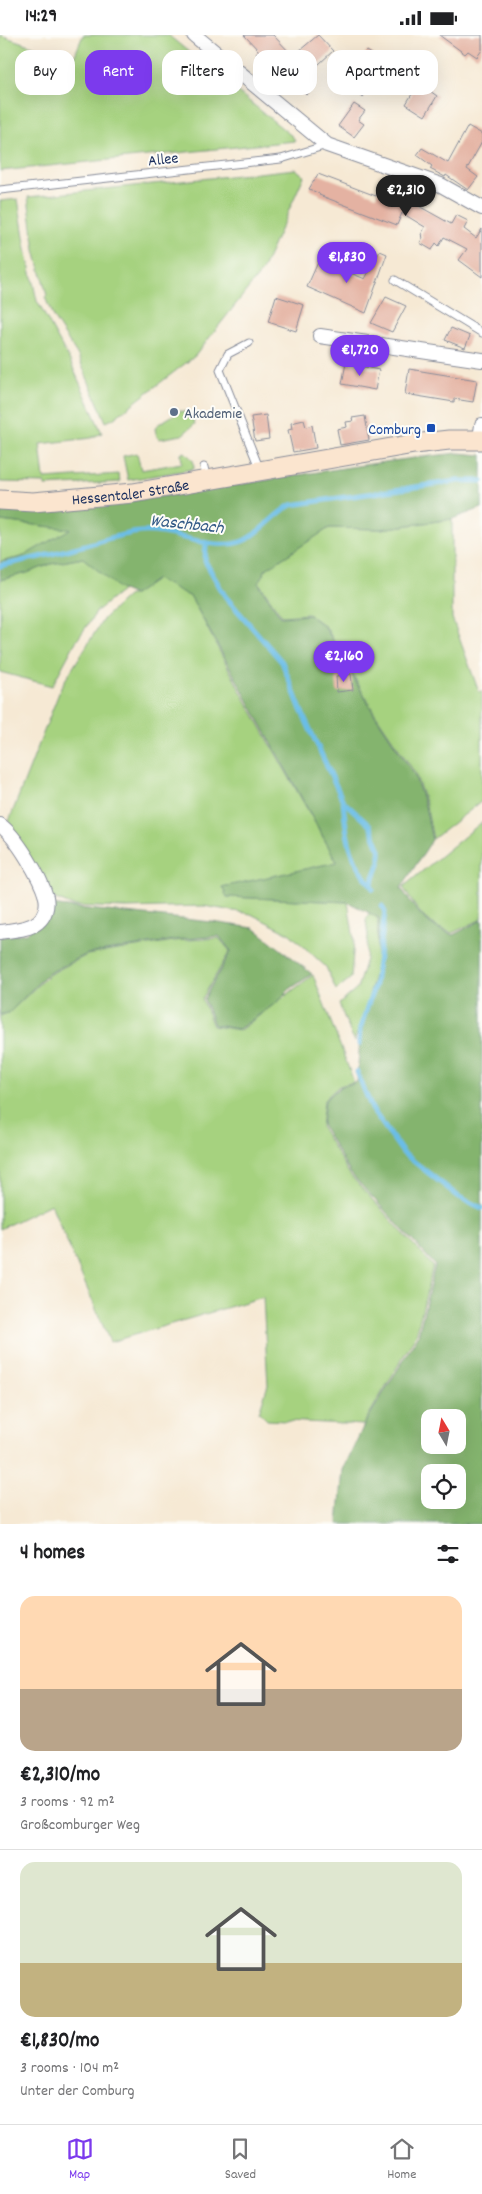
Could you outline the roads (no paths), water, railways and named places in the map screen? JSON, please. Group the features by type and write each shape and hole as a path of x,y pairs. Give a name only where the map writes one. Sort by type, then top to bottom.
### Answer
{"main road":[{"name":"Hessentaler Straße","path":"0,500 33,503 118,495 205,474 260,471 414,444 481,435"}],"street":[{"path":"201,37 327,145 441,185 482,208"},
{"path":"320,336 482,360"},
{"path":"0,825 28,859 46,898 46,909 42,917 30,926 0,932"}],"lane":[{"name":"Allee","path":"0,190 281,159 327,145"},
{"path":"395,281 482,333"},
{"path":"249,343 228,355 220,370 260,471"}],"waterway":[{"name":"Waschbach","path":"0,566 141,532 166,534 206,543 231,544 249,538 291,505 457,481 482,481"},
{"path":"206,543 205,561 225,596 282,662 301,710 343,801 370,826 380,850 380,862 371,885 373,889"},
{"path":"343,801 353,856 371,885"},
{"path":"359,1044 360,1029 375,984 385,912 382,906"},
{"path":"357,1072 372,1109 403,1153 459,1197 482,1208"}],"place":[{"name":"Akademie","path":"174,412"},
{"name":"Comburg","path":"431,428"}]}
